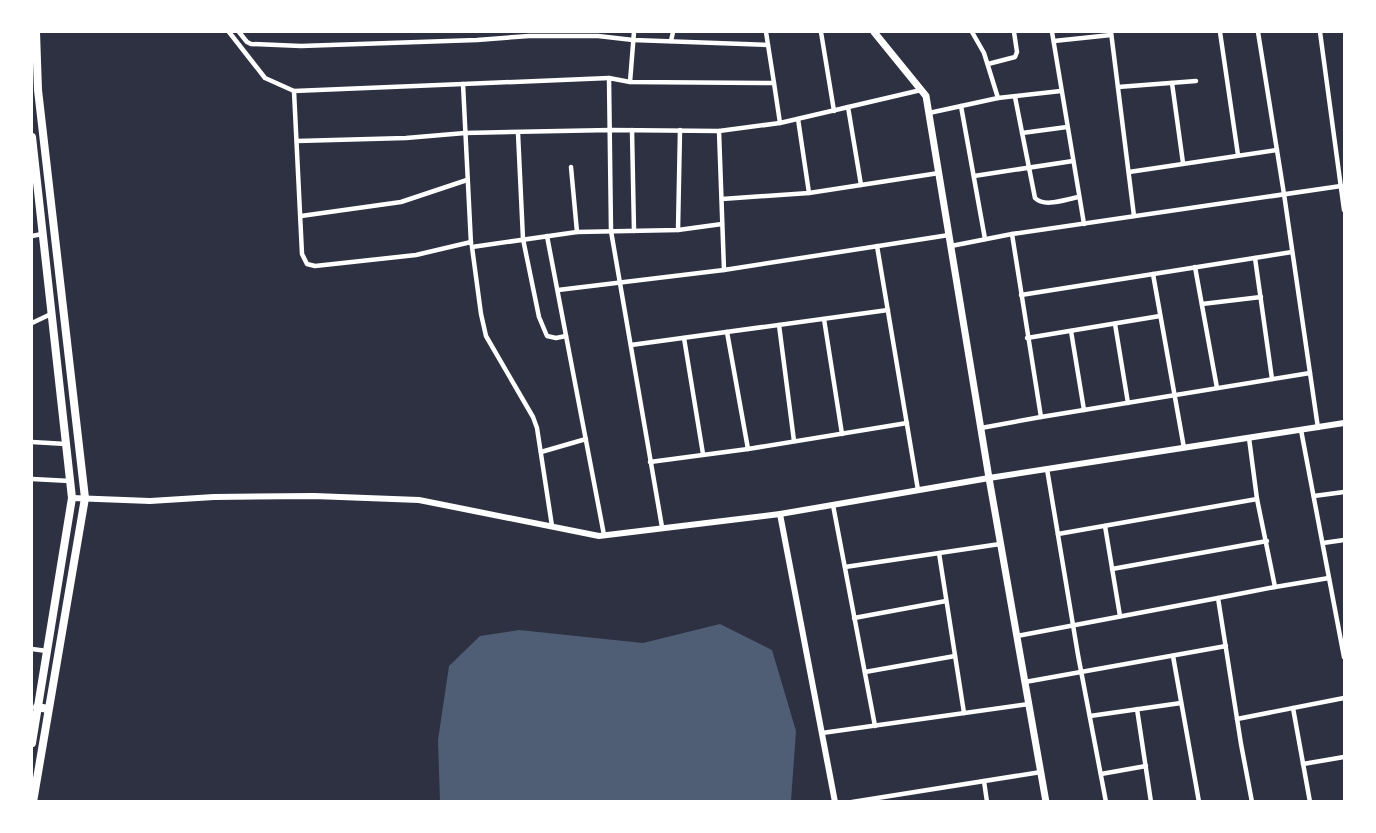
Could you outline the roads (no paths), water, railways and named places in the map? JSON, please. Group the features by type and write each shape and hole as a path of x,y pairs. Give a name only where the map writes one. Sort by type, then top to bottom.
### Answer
{"main road":[{"path":"33,801 85,498 42,126 36,32"},
{"path":"879,34 926,96 1000,544 1046,801"},
{"path":"32,137 72,498 32,744"},
{"path":"38,707 48,710"}],"street":[{"path":"230,32 252,64 265,78 294,91 609,78 630,82 774,83"},
{"path":"239,32 251,44 301,46 598,34 633,40 768,45"},
{"path":"630,82 634,32"},
{"path":"671,41 673,32"},
{"path":"766,32 780,123"},
{"path":"821,32 834,111"},
{"path":"972,32 984,53 998,98"},
{"path":"988,64 1015,57 1017,52 1014,32"},
{"path":"1053,32 1084,224"},
{"path":"1220,32 1238,154"},
{"path":"1258,32 1318,428"},
{"path":"1320,32 1344,210"},
{"path":"1054,41 1111,33 1134,216"},
{"path":"609,78 611,231 662,527"},
{"path":"1118,87 1196,81"},
{"path":"1172,83 1183,163"},
{"path":"463,84 471,244 481,314 486,336 532,417 541,452 552,526"},
{"path":"297,141 406,138 465,133 611,130 719,131 780,123 921,90"},
{"path":"294,91 303,259 308,264 315,266 416,255 471,244 577,232 678,230 722,224"},
{"path":"929,113 998,98 1061,91"},
{"path":"1015,96 1032,192 1037,201 1045,203 1079,197"},
{"path":"961,106 986,239"},
{"path":"848,107 861,185"},
{"path":"798,119 809,194"},
{"path":"1022,133 1067,127"},
{"path":"632,130 633,231"},
{"path":"678,230 680,130"},
{"path":"719,131 724,270"},
{"path":"518,133 523,239 532,288 543,330 550,338 566,336"},
{"path":"1129,172 1277,150"},
{"path":"974,176 1073,160"},
{"path":"571,167 577,232"},
{"path":"722,199 809,194 939,172"},
{"path":"301,216 401,202 468,180"},
{"path":"951,246 1012,234 1341,186"},
{"path":"32,236 42,234"},
{"path":"1012,234 1041,417"},
{"path":"558,290 724,270 949,235"},
{"path":"547,236 604,535"},
{"path":"877,246 918,490"},
{"path":"1021,295 1292,252"},
{"path":"1255,258 1272,379"},
{"path":"1195,267 1217,388"},
{"path":"1153,274 1184,448"},
{"path":"1202,304 1261,297"},
{"path":"631,345 888,310"},
{"path":"32,322 51,314"},
{"path":"1027,338 1160,316"},
{"path":"824,319 842,434"},
{"path":"1115,324 1128,403"},
{"path":"779,325 794,441"},
{"path":"1071,331 1084,410"},
{"path":"728,332 748,449"},
{"path":"684,338 703,454"},
{"path":"981,428 1310,373"},
{"path":"650,462 748,449 907,423"},
{"path":"72,498 150,501 214,497 314,496 419,500 599,536 780,514 989,478 1344,423"},
{"path":"1301,430 1344,657"},
{"path":"1249,438 1257,500 1275,587"},
{"path":"541,452 586,439"},
{"path":"32,442 66,444"},
{"path":"1047,469 1073,626 1106,801"},
{"path":"32,479 70,481"},
{"path":"1314,496 1344,492"},
{"path":"1058,534 1257,500"},
{"path":"833,505 875,726"},
{"path":"780,514 835,801"},
{"path":"1105,526 1120,615"},
{"path":"1323,543 1344,540"},
{"path":"1112,569 1267,541"},
{"path":"845,567 1000,544"},
{"path":"939,553 964,713"},
{"path":"1017,636 1120,615 1329,578"},
{"path":"1218,598 1252,801"},
{"path":"854,618 946,601"},
{"path":"1025,682 1226,646"},
{"path":"32,649 47,651"},
{"path":"865,672 955,656"},
{"path":"1173,656 1199,801"},
{"path":"1237,719 1344,698"},
{"path":"1090,716 1181,703"},
{"path":"822,734 1029,704"},
{"path":"1293,708 1310,801"},
{"path":"1137,710 1151,801"},
{"path":"1303,764 1344,757"},
{"path":"1101,774 1146,766"},
{"path":"852,801 1041,772"},
{"path":"984,781 987,801"},
{"path":"900,794 902,801"}],"water":[{"path":"720,624 772,650 796,731 791,801 440,801 438,740 449,666 480,636 519,630 643,643"}]}
